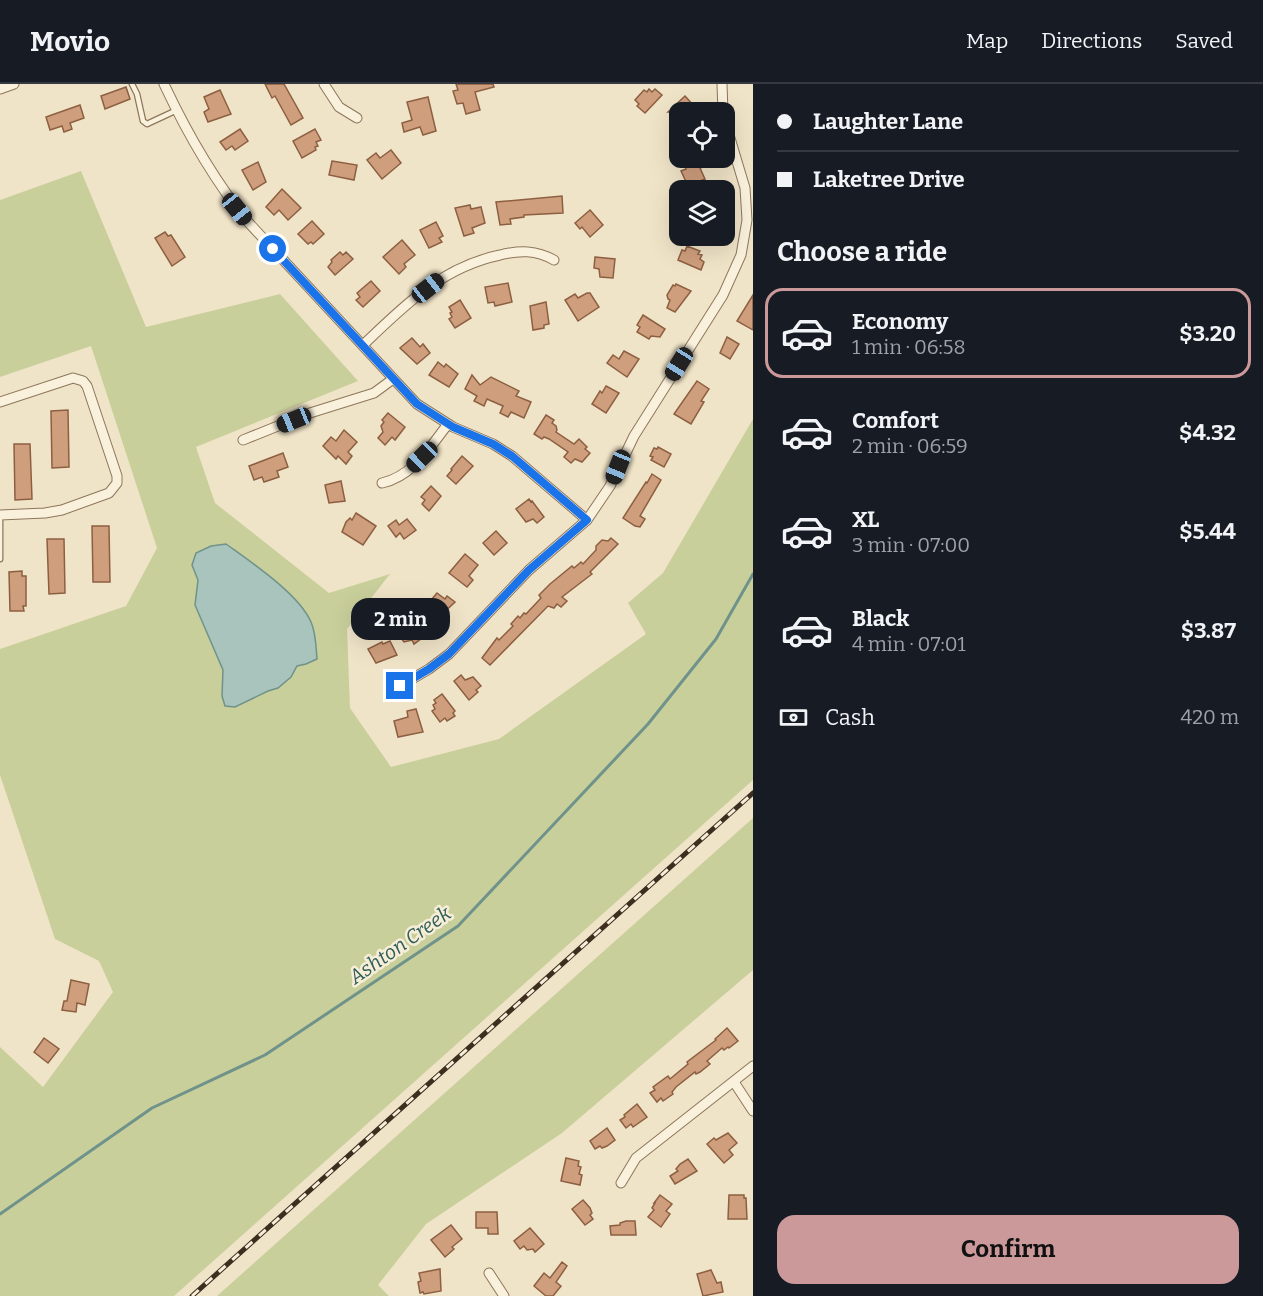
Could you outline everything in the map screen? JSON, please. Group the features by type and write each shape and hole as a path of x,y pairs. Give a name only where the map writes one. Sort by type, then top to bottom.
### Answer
{"street":[{"path":"0,89 14,84"},
{"path":"164,84 204,161 227,196 248,222 417,404 448,424 493,444 512,456 587,520"},
{"path":"324,84 339,107 357,118"},
{"path":"722,84 723,102"},
{"path":"400,686 449,654 529,570 587,520 610,486 634,436 733,276 745,239 750,204 735,152"},
{"path":"363,345 412,300 444,275 465,265 488,257 523,251 535,252 554,260"},
{"path":"0,402 73,378 83,381 90,394 117,476 117,483 109,493 62,510 0,515"},
{"path":"243,441 310,413 374,393 393,379"},
{"path":"382,483 400,477 408,471 448,424"},
{"path":"621,1183 636,1158 753,1066"},
{"path":"734,1082 753,1111"},
{"path":"489,1273 504,1296"}],"lane":[{"path":"132,84 137,94 143,121 147,124 177,110"},
{"path":"0,515 0,559"}],"green space":[{"path":"81,171 146,327 280,294 358,381 196,447 215,503 329,593 390,574 347,629 350,708 391,767 499,739 646,634 628,603 663,573 753,419 753,780 174,1296 0,1296 0,1047 43,1087 113,992 99,961 55,939 0,775 0,649 126,606 157,548 91,346 0,377 0,200"},
{"path":"753,818 753,970 562,1133 426,1224 378,1285 389,1296 217,1296"}],"water":[{"path":"226,544 273,579 296,601 311,622 316,640 317,659 297,666 291,677 278,688 235,707 225,706 222,696 223,670 195,605 198,580 192,565 196,553 211,546"}],"building":[{"path":"265,84 284,84 303,118 291,125 275,96 272,98"},
{"path":"456,84 493,84 494,87 475,92 480,110 466,114 463,103 457,104 453,91 458,90"},
{"path":"126,87 130,99 105,109 101,96"},
{"path":"649,89 652,92 655,89 662,95 645,113 637,106 639,104 635,100 644,90 647,92"},
{"path":"220,90 231,114 208,122 204,112 209,109 204,97"},
{"path":"685,96 690,102 679,102"},
{"path":"428,97 436,131 423,135 420,127 404,132 402,123 412,120 407,102"},
{"path":"80,105 84,118 70,123 72,129 64,132 62,126 50,130 46,117"},
{"path":"240,129 248,141 235,150 232,146 226,150 220,142"},
{"path":"315,129 321,140 316,142 318,146 315,147 316,150 302,158 293,141"},
{"path":"391,150 401,163 382,179 367,160 376,153 380,158"},
{"path":"332,161 357,165 354,180 329,175"},
{"path":"258,162 266,182 253,190 242,170"},
{"path":"700,168 705,179 685,180 681,171"},
{"path":"282,189 301,208 288,220 279,210 274,215 266,207"},
{"path":"562,196 563,213 524,215 524,217 510,219 511,224 500,225 496,202"},
{"path":"470,205 471,209 481,207 485,223 472,228 474,233 464,236 455,208"},
{"path":"590,210 603,225 590,237 582,227 580,229 575,223"},
{"path":"312,221 324,234 313,244 311,242 308,244 298,234"},
{"path":"436,222 443,236 439,238 442,242 429,248 420,230"},
{"path":"165,232 168,236 171,235 185,257 172,266 155,238"},
{"path":"402,240 415,255 404,264 406,267 399,274 383,257"},
{"path":"687,246 700,251 698,254 702,255 700,259 704,262 701,270 678,260 682,250 685,251"},
{"path":"340,252 343,255 346,252 353,259 335,275 328,267 331,260"},
{"path":"595,257 615,259 613,278 600,277 599,269 594,268"},
{"path":"371,281 380,291 363,307 356,300 360,297 357,293"},
{"path":"508,283 512,302 495,306 494,302 488,303 485,287"},
{"path":"676,284 691,291 675,312 667,308 670,300 667,295"},
{"path":"590,293 599,307 578,321 565,300 575,294 578,298"},
{"path":"753,295 753,330 737,321"},
{"path":"460,300 471,318 455,328 449,319 452,317 450,313 452,312 449,307"},
{"path":"546,302 549,324 544,325 544,328 533,330 530,306"},
{"path":"643,315 665,329 660,337 651,336 649,339 637,332 640,327 637,325"},
{"path":"727,337 739,344 730,359 720,353"},
{"path":"412,338 420,347 423,344 430,353 417,364 400,348"},
{"path":"624,351 639,359 627,377 607,363 613,355 619,359"},
{"path":"438,362 444,367 446,364 458,374 449,387 429,375"},
{"path":"472,375 480,385 491,377 519,391 516,396 531,402 524,418 511,412 508,417 500,413 503,406 487,399 484,406 474,401 477,396 465,389"},
{"path":"697,381 709,389 691,424 674,414"},
{"path":"606,386 619,393 606,413 592,404"},
{"path":"68,410 69,467 52,468 51,411"},
{"path":"388,413 405,427 395,440 392,437 385,445 378,438 383,432 381,426 384,422 382,420"},
{"path":"546,415 554,420 552,423 556,426 556,432 574,444 579,439 587,447 585,449 590,453 582,462 575,459 571,463 564,457 568,452 549,439 544,437 542,439 534,434"},
{"path":"344,430 357,442 348,452 352,456 346,464 338,456 336,459 323,446 331,437 336,441"},
{"path":"14,444 30,444 32,499 15,500"},
{"path":"658,447 671,454 664,467 651,460 653,457 650,456 654,448"},
{"path":"283,453 288,467 277,471 279,477 264,482 262,477 254,480 249,466"},
{"path":"462,456 473,466 456,484 447,476"},
{"path":"652,474 661,480 640,516 645,519 640,527 635,526 623,518"},
{"path":"341,481 345,501 329,503 325,485"},
{"path":"431,486 441,496 429,511 422,504 425,500 421,497"},
{"path":"529,499 544,517 537,523 533,519 526,522 516,509"},
{"path":"356,513 376,526 363,545 342,532 346,522 350,518 352,520"},
{"path":"407,519 416,530 404,539 400,533 396,537 388,526 396,520 399,525"},
{"path":"92,526 109,526 110,582 93,582"},
{"path":"496,531 507,543 494,555 483,543"},
{"path":"611,538 618,544 590,572 592,574 562,597 567,601 561,607 557,604 554,608 548,606 490,665 482,658 497,638 499,640 513,626 511,624 518,616 520,618 524,613 526,614 541,598 539,595 550,584 572,566 574,568 581,562 583,564 602,540 608,541"},
{"path":"47,539 64,539 65,593 49,594"},
{"path":"465,554 478,565 469,576 473,580 467,587 449,573"},
{"path":"22,571 22,576 26,576 26,606 23,606 24,611 10,611 9,572"},
{"path":"437,593 455,602 439,617 426,606"},
{"path":"407,618 422,638 414,644 412,640 404,642 397,633 401,630 398,625"},
{"path":"390,641 397,655 376,663 368,649"},
{"path":"461,675 465,680 473,677 481,686 469,700 454,681"},
{"path":"442,694 455,711 453,713 455,716 447,721 445,718 440,722 432,711 435,709 434,700"},
{"path":"416,709 423,732 398,737 394,721 408,717 407,711"},
{"path":"71,980 89,984 85,1005 77,1003 76,1012 62,1010 64,1001 67,1001"},
{"path":"727,1028 738,1041 729,1048 724,1050 722,1048 707,1061 710,1064 676,1087 673,1094 657,1102 650,1093 655,1090 653,1087 668,1076 670,1079"},
{"path":"44,1038 59,1049 48,1063 34,1052"},
{"path":"637,1104 647,1117 633,1127 631,1124 626,1128 620,1120"},
{"path":"607,1128 615,1140 607,1146 595,1149 590,1141"},
{"path":"728,1133 737,1143 729,1150 733,1155 724,1163 707,1144 714,1138 716,1140"},
{"path":"566,1158 579,1161 578,1166 581,1167 579,1174 582,1175 580,1185 561,1181"},
{"path":"688,1159 697,1171 675,1184 670,1176 678,1171 676,1169 680,1164"},
{"path":"660,1195 672,1204 666,1211 670,1214 661,1227 648,1217 654,1210 652,1208 654,1203"},
{"path":"729,1195 744,1195 747,1219 728,1219"},
{"path":"583,1200 590,1208 592,1213 590,1215 593,1219 585,1225 572,1209"},
{"path":"476,1212 497,1212 498,1234 488,1234 488,1228 476,1228"},
{"path":"626,1221 635,1221 636,1235 611,1235 610,1226 620,1225"},
{"path":"451,1225 462,1239 445,1257 431,1240"},
{"path":"530,1228 544,1244 535,1252 533,1249 527,1250 524,1246 520,1249 514,1241"},
{"path":"562,1262 567,1266 556,1282 561,1286 553,1296 546,1296 534,1286 544,1273 550,1278"},
{"path":"440,1269 441,1291 420,1293 419,1273"},
{"path":"711,1270 717,1283 721,1282 723,1292 703,1296 697,1274"}],"waterway":[{"name":"Ashton Creek","path":"0,1214 152,1108 265,1055 458,926 648,724 716,639 753,574"}],"railway":[{"path":"192,1296 753,793"}],"route":[{"path":"273,249 417,404 453,427 493,444 512,456 587,520 529,570 449,654 400,686"}]}
